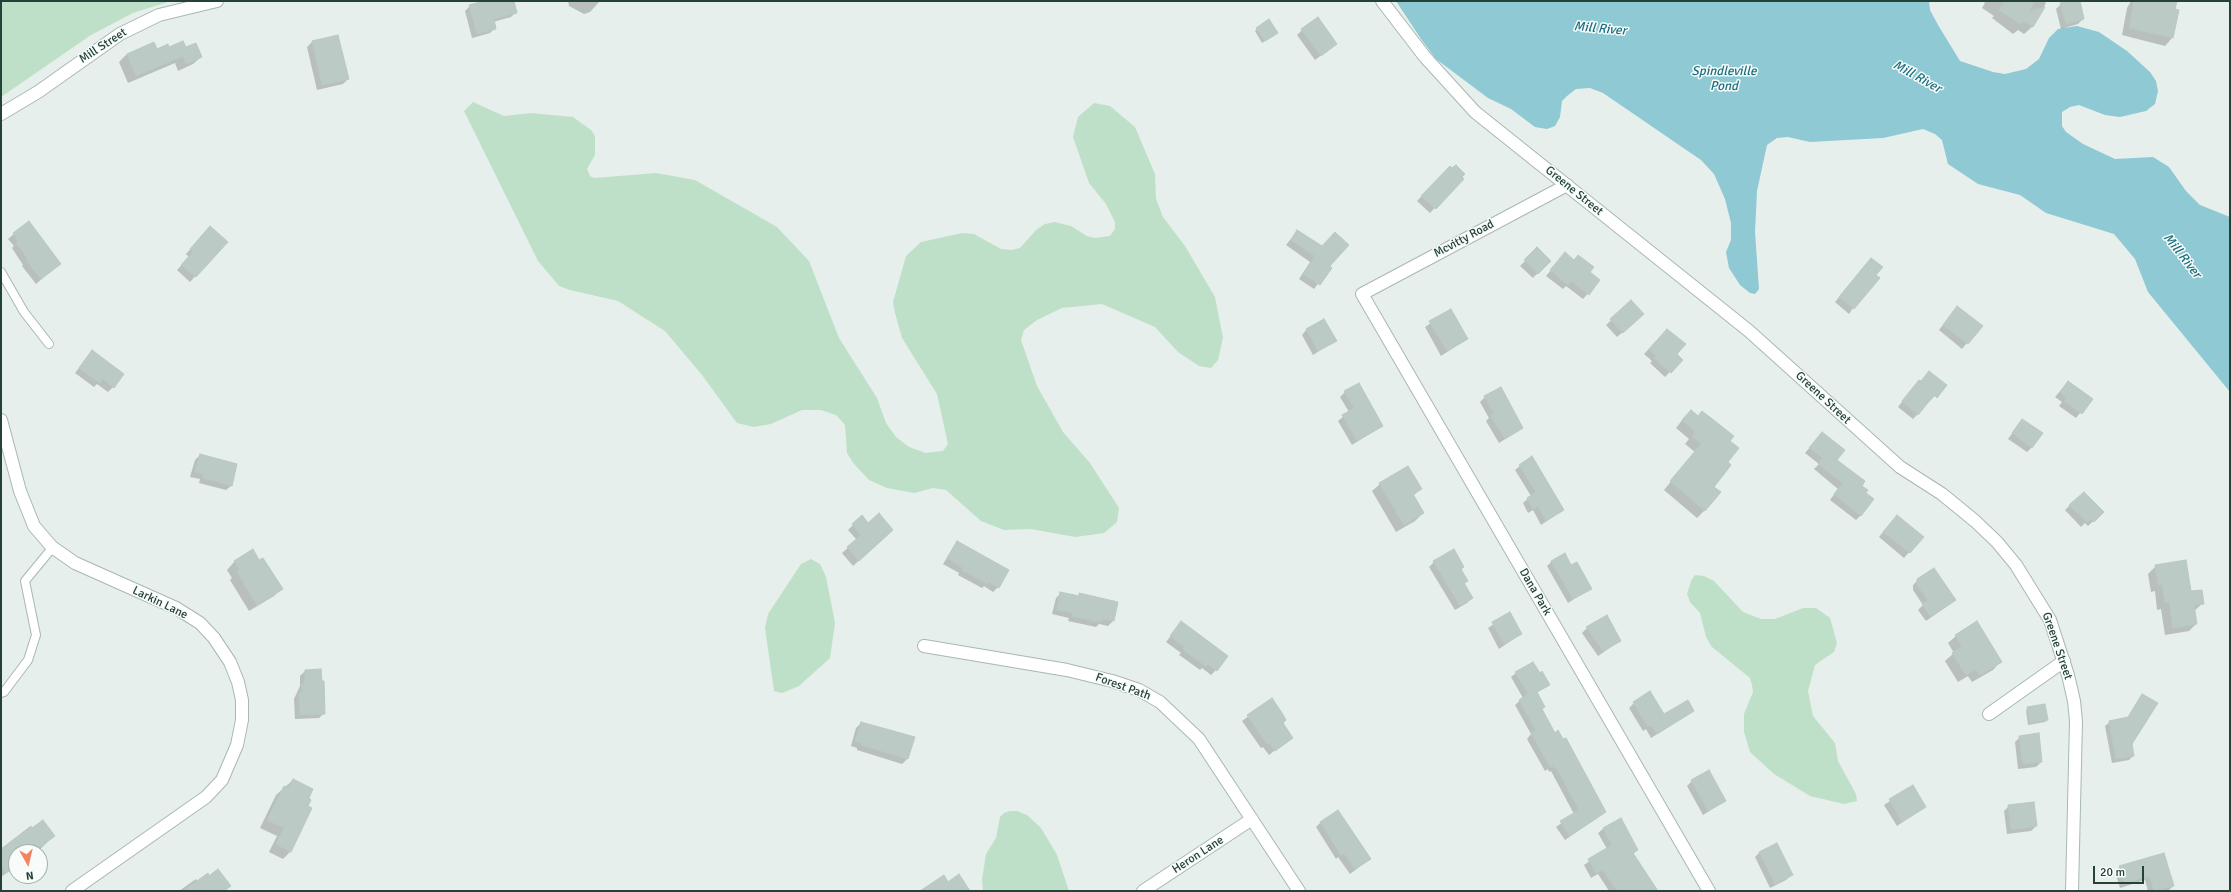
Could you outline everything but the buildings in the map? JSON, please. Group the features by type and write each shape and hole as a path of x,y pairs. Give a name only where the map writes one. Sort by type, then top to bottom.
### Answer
{"street":[{"name":"Mill Street","path":"1,114 38,92 120,34 159,15 217,1"},
{"name":"Greene Street","path":"1382,1 1425,57 1469,106 1749,331 1900,467 1942,494 1975,521 2011,559 2050,620 2064,661 2076,721 2072,891"},
{"name":"Mcvitty Road","path":"1362,294 1567,185"},
{"name":"Dana Park","path":"1362,294 1709,891"},
{"name":"Larkin Lane","path":"1,420 20,491 34,526 54,548 75,563 176,608 200,623 214,638 230,662 238,682 242,700 242,720 237,745 222,780 206,797 72,891"},
{"name":"Forest Path","path":"924,646 1067,670 1112,681 1139,690 1160,702 1199,739 1299,891"},
{"path":"1989,714 2064,661"},
{"name":"Heron Lane","path":"1143,891 1252,819"}],"lane":[{"path":"1,272 24,312 49,344"},
{"path":"1,693 4,692 28,660 36,635 25,580 54,548"}],"green space":[{"path":"1,1 171,1 133,13 91,35 1,97"},
{"path":"473,102 504,116 531,113 573,117 591,130 595,136 595,155 587,169 590,176 594,178 656,173 695,180 777,227 809,261 839,338 877,398 886,423 896,437 909,447 926,453 943,451 948,444 937,394 902,338 895,313 893,302 906,256 921,242 962,233 974,234 1001,249 1011,250 1020,248 1036,230 1045,224 1055,222 1071,226 1087,236 1095,238 1110,236 1115,229 1115,222 1106,204 1089,183 1073,137 1078,117 1094,103 1110,106 1135,127 1155,174 1156,199 1163,217 1185,246 1215,297 1223,338 1218,360 1211,368 1199,366 1178,352 1155,327 1102,304 1062,308 1037,320 1024,330 1021,340 1037,386 1063,432 1090,463 1119,508 1117,522 1104,533 1075,537 1031,529 1004,530 981,521 946,490 933,488 914,493 887,488 869,480 854,464 847,453 845,425 836,415 821,410 802,410 771,424 754,427 737,423 702,375 665,331 618,301 559,286 538,261 464,111"},
{"path":"811,559 820,564 826,577 835,623 830,658 799,686 782,693 774,691 765,628 768,614 801,564"},
{"path":"1695,575 1704,576 1714,581 1743,612 1761,619 1775,619 1803,608 1816,608 1830,618 1837,643 1834,652 1815,665 1808,691 1813,716 1835,743 1838,761 1856,794 1857,801 1844,804 1810,796 1774,774 1750,752 1744,732 1744,714 1753,692 1750,678 1712,647 1706,637 1700,613 1690,602 1687,594 1691,581"},
{"path":"1017,811 1027,815 1041,828 1057,855 1069,891 983,891 982,880 986,854 996,838 1000,817 1004,813"}],"water":[{"name":"Spindleville Pond","path":"1396,1 1929,1 1930,10 1960,61 1993,72 2005,74 2026,69 2039,59 2049,38 2058,29 2077,26 2099,32 2127,51 2150,72 2156,81 2158,91 2155,104 2146,111 2120,117 2105,115 2079,105 2070,107 2062,112 2062,126 2066,132 2083,144 2115,159 2153,157 2169,167 2186,191 2200,205 2230,217 2230,392 2148,292 2135,259 2114,234 2046,213 2020,195 1978,184 1948,164 1942,140 1935,134 1923,129 1883,138 1810,142 1788,137 1777,138 1767,145 1757,191 1755,232 1759,289 1755,294 1750,293 1740,285 1729,268 1726,252 1731,240 1731,223 1725,199 1714,174 1701,160 1603,93 1590,88 1576,89 1562,101 1560,117 1555,126 1547,129 1535,127 1511,109 1488,98 1436,59"}],"water label":[{"name":"Mill River","path":"1600,29"},
{"name":"Mill River","path":"1917,77"},
{"name":"Mill River","path":"2182,256"}]}
